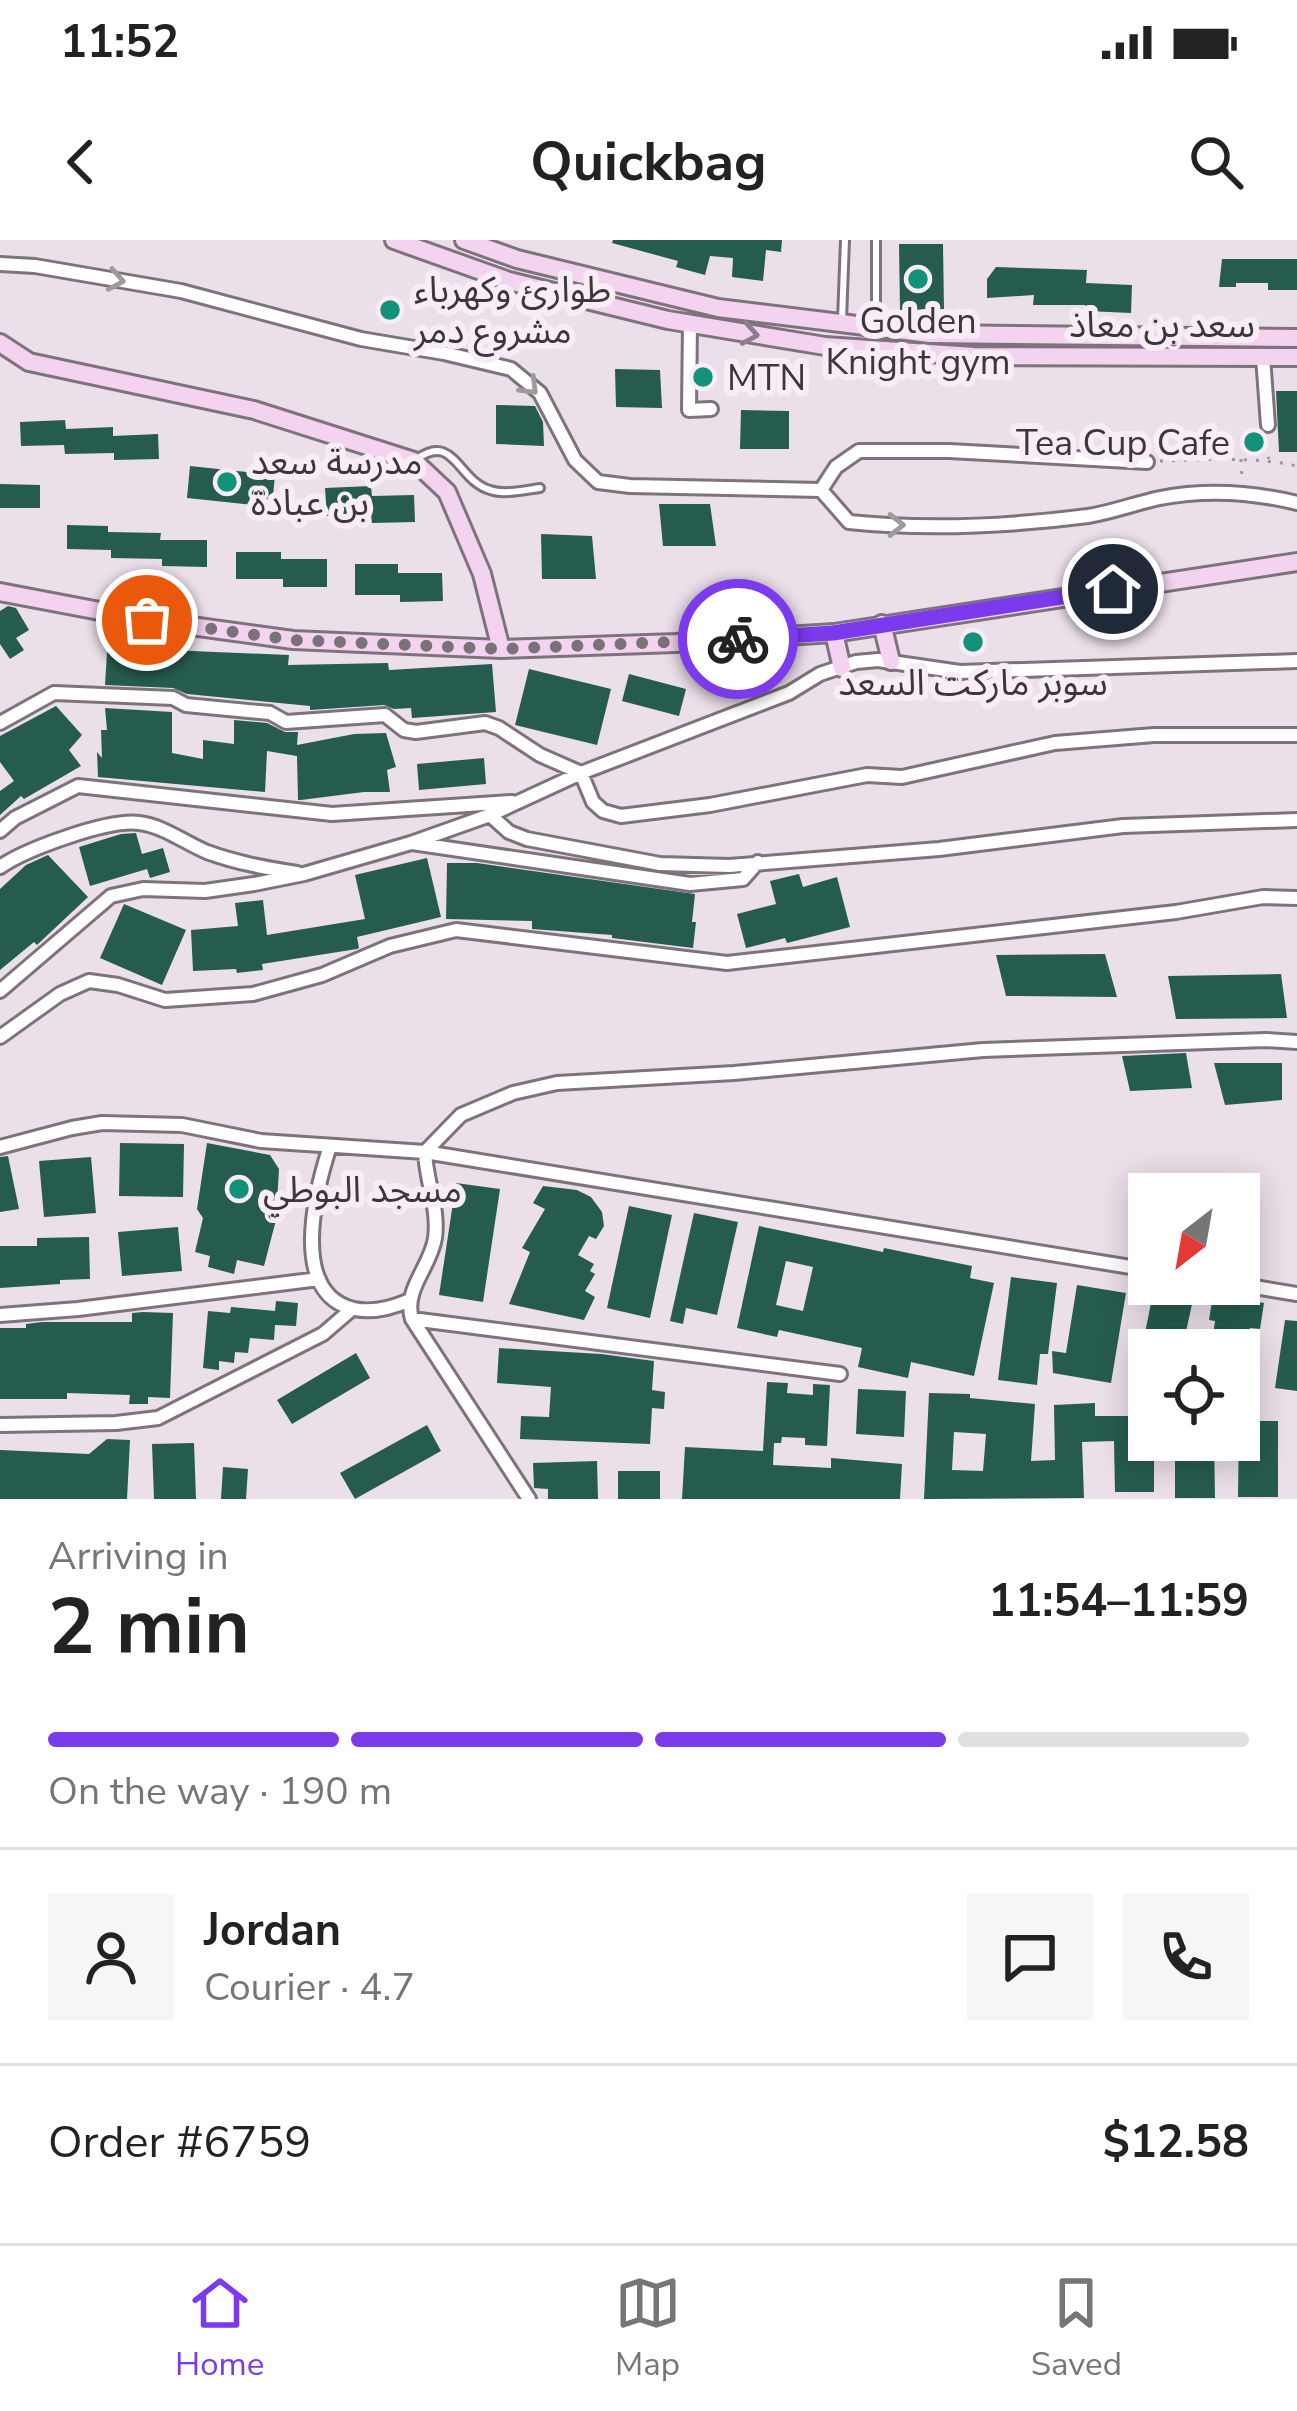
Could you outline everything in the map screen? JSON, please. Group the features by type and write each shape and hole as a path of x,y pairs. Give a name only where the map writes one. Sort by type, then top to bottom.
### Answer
{"street":[{"name":"سعد بن معاذ","path":"394,240 509,281 690,323 825,346 974,356 1297,357"},
{"name":"سعد بن معاذ","path":"464,240 517,259 718,308 875,328 930,334 1297,338"},
{"path":"0,264 181,291 361,339 511,369 540,393 575,460 598,482 821,490 849,522 877,525 1026,522 1094,515 1164,497 1242,492 1297,502"},
{"path":"690,323 689,410 710,409"},
{"path":"0,343 29,362 254,410 414,461 447,493 482,574 501,649"},
{"path":"1263,357 1268,425"},
{"path":"821,490 836,467 859,451 1147,462"},
{"path":"0,592 147,620 293,640 501,649 833,633 1297,562"},
{"path":"883,624 891,661"},
{"path":"833,633 842,668"},
{"path":"0,991 111,896 143,889 205,891 304,874 411,843 490,815 581,773 789,693 820,674 856,662 891,661 960,672 1297,661"},
{"path":"0,723 54,693 74,692 173,698 185,705 270,713 286,722 385,715 404,730 416,732 485,723 581,773 593,802 621,816 710,806 867,775 902,777 1055,743 1154,735 1297,735"},
{"path":"0,831 15,818 78,786 332,814 517,801"},
{"path":"490,815 509,832 527,839 660,864 729,866 939,849 1123,826 1297,820"},
{"path":"0,867 18,855 113,824 138,822 244,864 304,874"},
{"path":"411,843 690,884 743,878 758,862"},
{"path":"0,1036 60,994 89,981 165,1000 254,994 322,975 390,946 456,930 727,963 1176,912 1263,897 1297,898"},
{"path":"529,1499 412,1319 410,1300 435,1239 425,1152 460,1115 513,1093 557,1083 734,1073 983,1050 1297,1042"},
{"path":"0,1147 72,1128 129,1122 182,1125 261,1141 425,1152 1128,1267"},
{"path":"330,1146 313,1221 312,1256 319,1279 335,1300 352,1309 382,1310 410,1300"},
{"path":"0,1315 319,1279"},
{"path":"1260,1288 1297,1294"},
{"path":"0,1425 158,1418 323,1334 352,1309"},
{"path":"412,1319 840,1375"}],"lane":[{"path":"842,323 845,240"},
{"path":"875,240 875,328"},
{"path":"414,461 436,449 445,451 488,490 540,488"}],"path":[{"path":"1258,437 1270,460"},
{"path":"1240,459 1242,492"},
{"path":"1147,462 1240,459 1297,466"}],"building":[{"path":"613,240 782,240 781,252 766,250 763,281 732,277 733,258 710,256 705,275"},
{"path":"899,244 943,244 944,309 900,310"},
{"path":"1222,259 1297,259 1297,290 1268,290 1268,283 1219,287"},
{"path":"996,267 1087,270 1086,283 1132,285 1131,313 1087,311 1085,305 1033,305 1034,295 987,298 987,279"},
{"path":"615,369 660,370 662,408 616,407"},
{"path":"1276,391 1297,391 1297,452 1279,452"},
{"path":"496,405 535,406 543,422 544,446 496,444"},
{"path":"741,410 789,411 789,449 740,449"},
{"path":"65,420 66,429 113,427 113,436 158,434 159,459 114,460 114,453 65,454 64,445 21,446 20,422"},
{"path":"190,466 275,475 272,507 187,498"},
{"path":"0,484 40,485 40,508 0,508"},
{"path":"371,486 372,496 414,495 415,522 372,523 371,514 327,516 325,488"},
{"path":"659,504 710,504 716,546 663,546"},
{"path":"67,525 161,533 160,540 207,540 207,567 162,566 162,559 111,558 111,550 67,549"},
{"path":"541,534 592,536 596,579 542,579"},
{"path":"236,552 327,559 327,587 283,587 283,579 236,579"},
{"path":"355,564 398,564 398,573 442,573 443,601 400,602 400,595 355,595"},
{"path":"16,608 29,630 16,638 24,650 10,659 0,644 0,611"},
{"path":"108,637 146,639 145,649 289,655 288,665 388,663 389,670 492,664 496,712 412,718 411,708 384,705 310,710 310,706 187,694 173,688 105,685"},
{"path":"529,669 611,689 597,745 515,725"},
{"path":"629,674 686,689 679,716 622,701"},
{"path":"56,706 82,735 69,750 81,766 24,799 21,796 0,815 0,791 14,781 0,762 0,736"},
{"path":"105,708 172,712 172,753 203,759 203,740 234,744 234,720 298,732 297,745 386,733 396,767 387,770 390,792 298,800 297,756 267,751 265,792 98,777 101,730 107,730"},
{"path":"484,758 486,784 419,790 417,764"},
{"path":"136,833 142,854 163,848 170,872 150,878 147,869 90,886 79,847"},
{"path":"48,855 88,897 37,945 34,942 0,970 0,889 26,865"},
{"path":"427,858 441,917 357,937 357,949 262,964 263,970 193,971 191,930 238,926 235,903 263,900 267,935 365,919 355,875"},
{"path":"447,863 477,863 695,894 693,948 532,929 532,921 446,919"},
{"path":"799,874 803,887 837,877 850,927 746,948 737,914 776,904 770,881"},
{"path":"124,904 186,930 162,985 100,958"},
{"path":"1105,954 1117,997 1006,996 996,955"},
{"path":"1281,974 1287,1018 1176,1019 1168,976"},
{"path":"1186,1053 1192,1088 1130,1091 1122,1056"},
{"path":"1214,1063 1282,1063 1282,1100 1225,1105"},
{"path":"120,1143 184,1144 183,1197 119,1196"},
{"name":"مسجد البوطي","path":"207,1143 270,1155 279,1169 276,1220 264,1266 237,1260 234,1274 208,1267 210,1256 195,1252 203,1218 197,1209"},
{"path":"8,1156 19,1209 0,1212 0,1157"},
{"path":"91,1157 96,1213 44,1217 39,1161"},
{"path":"456,1183 500,1189 483,1302 439,1295"},
{"path":"543,1186 577,1190 591,1197 602,1212 604,1226 596,1239 589,1236 578,1255 594,1264 590,1271 595,1274 585,1291 595,1297 584,1320 509,1304 530,1252 522,1248 545,1209 533,1203"},
{"path":"629,1206 672,1215 650,1318 607,1308"},
{"path":"694,1213 738,1222 717,1315 686,1308 683,1324 670,1321"},
{"path":"759,1226 972,1266 970,1278 994,1283 974,1376 911,1362 908,1378 858,1367 862,1348 779,1330 777,1337 737,1328","holes":["786,1261 813,1267 803,1311 776,1305"]},
{"path":"178,1227 182,1271 122,1276 118,1232"},
{"path":"89,1237 90,1279 0,1288 0,1246 37,1246 37,1238"},
{"path":"1011,1277 1057,1283 1048,1354 1040,1354 1037,1385 998,1380"},
{"path":"1077,1285 1126,1293 1111,1383 1053,1373 1052,1351 1066,1353"},
{"path":"276,1301 298,1303 296,1326 275,1325 274,1340 250,1338 248,1353 235,1352 234,1363 219,1361 219,1370 203,1368 208,1311 230,1313 231,1307 275,1311"},
{"path":"1264,1303 1260,1329 1214,1329 1215,1321 1209,1320 1211,1305"},
{"path":"1151,1305 1192,1305 1187,1329 1146,1329"},
{"path":"132,1313 173,1313 170,1398 148,1397 148,1404 129,1404 130,1395 67,1393 67,1399 0,1399 0,1328 26,1328 26,1324 42,1322 132,1322"},
{"path":"1285,1320 1297,1321 1297,1391 1275,1388"},
{"path":"499,1348 654,1361 652,1390 665,1392 664,1409 652,1408 650,1444 520,1439 521,1416 549,1417 551,1387 497,1383"},
{"path":"356,1353 370,1378 292,1424 277,1400"},
{"path":"767,1382 788,1383 787,1393 813,1395 813,1384 830,1385 827,1446 782,1437 781,1443 774,1443 773,1465 831,1468 831,1458 902,1464 900,1499 682,1499 685,1447 763,1451"},
{"path":"858,1389 906,1391 904,1437 856,1434"},
{"path":"929,1393 1035,1404 1031,1461 1055,1460 1054,1405 1095,1403 1095,1416 1128,1416 1128,1461 1154,1461 1154,1492 1115,1492 1114,1441 1082,1442 1084,1498 924,1499","holes":["954,1432 986,1434 983,1471 952,1470"]},
{"path":"1260,1421 1278,1421 1278,1497 1238,1497 1238,1461 1260,1461"},
{"path":"427,1425 441,1451 355,1499 340,1473"},
{"path":"107,1439 130,1440 127,1499 0,1499 0,1450 89,1454"},
{"path":"194,1443 196,1499 154,1499 152,1444"},
{"path":"597,1461 598,1499 548,1499 548,1489 534,1488 533,1463"},
{"path":"1175,1461 1214,1461 1215,1498 1175,1498"},
{"path":"223,1467 248,1469 246,1499 221,1499"},
{"path":"618,1471 660,1471 660,1499 618,1499"}],"way so far":[{"path":"147,620 293,640 501,649 738,639"}],"place":[{"name":"Golden Knight gym","path":"918,279"},
{"name":"طوارئ وكهرباء مشروع دمر","path":"390,310"},
{"name":"MTN","path":"703,377"},
{"name":"Tea Cup Cafe","path":"1254,442"},
{"name":"مدرسة سعد بن عبادة","path":"227,482"},
{"name":"سوبر ماركت السعد","path":"973,642"},
{"name":"مسجد البوطي","path":"239,1189"}],"route":[{"path":"738,639 833,633 1113,589"}]}
